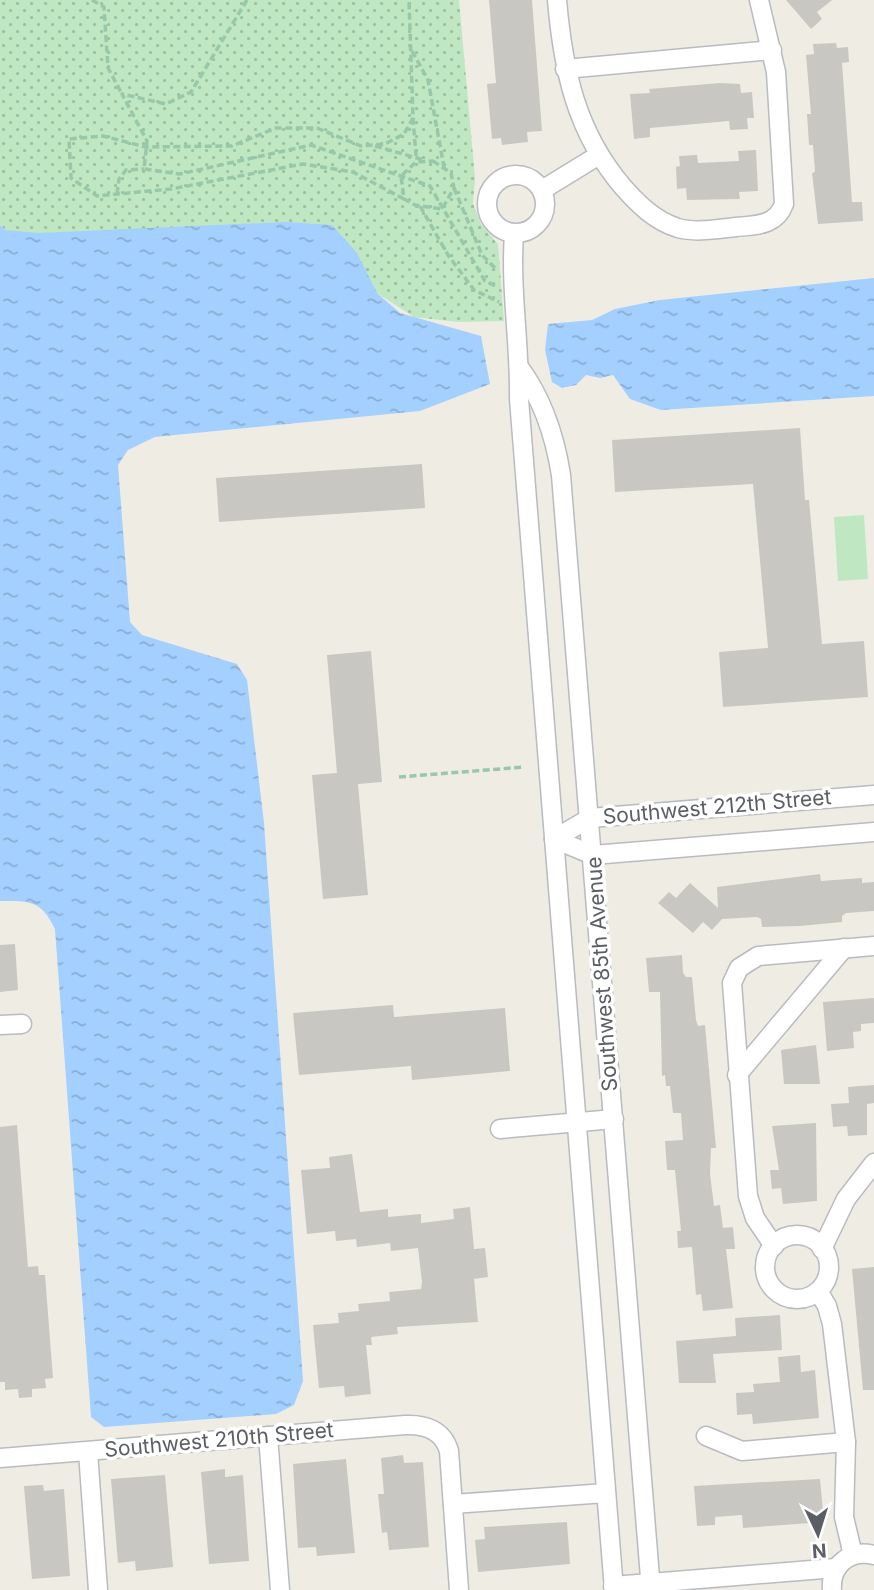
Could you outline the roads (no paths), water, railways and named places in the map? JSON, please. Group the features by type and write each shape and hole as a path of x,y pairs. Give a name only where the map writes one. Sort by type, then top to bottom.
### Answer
{"street":[{"path":"557,0 565,69 576,108 599,155 644,208 674,226 696,230 762,225 778,216 785,193 772,50 759,0"},
{"path":"565,69 772,50"},
{"path":"542,190 599,155"},
{"path":"522,175 530,178 542,190 545,205 541,220 529,231 514,234 498,228 488,214 487,196 491,188 504,177 522,175"},
{"name":"Southwest 85th Avenue","path":"514,234 512,296 519,368 519,399 613,1588"},
{"name":"Southwest 85th Avenue","path":"519,368 540,401 559,463 651,1587"},
{"name":"Southwest 212th Street","path":"554,839 590,818 874,794"},
{"name":"Southwest 212th Street","path":"554,839 593,855 874,832"},
{"path":"774,1245 755,1218 748,1196 731,992 739,968 758,956 874,946"},
{"path":"737,1075 844,948"},
{"path":"0,1025 22,1024"},
{"path":"500,1129 614,1119"},
{"path":"822,1249 846,1199 874,1163"},
{"path":"799,1236 816,1242 822,1249 828,1271 818,1291 793,1299 771,1286 765,1269 768,1252 774,1245 781,1240 799,1236"},
{"path":"818,1291 830,1316 846,1443 844,1517 853,1555"},
{"name":"Southwest 210th Street","path":"0,1458 405,1424 436,1431 444,1439 449,1451 453,1504"},
{"path":"268,1436 280,1590"},
{"path":"706,1436 742,1451 846,1443"},
{"path":"88,1451 98,1590"},
{"path":"459,1590 453,1504 606,1493"},
{"path":"613,1588 772,1582 836,1568 853,1555 874,1555"},
{"path":"832,1590 836,1568"}],"water":[{"path":"286,222 332,225 357,253 377,293 400,313 481,336 490,384 420,411 155,437 128,450 118,465 130,622 142,635 237,664 247,680 264,823 303,1381 294,1405 276,1414 104,1427 91,1417 55,929 45,912 34,904 0,901 0,225 5,230 38,233"},
{"path":"874,278 874,396 661,410 630,399 613,375 600,378 586,375 576,385 562,388 552,382 545,350 548,324 592,320 615,309 660,300"}]}
